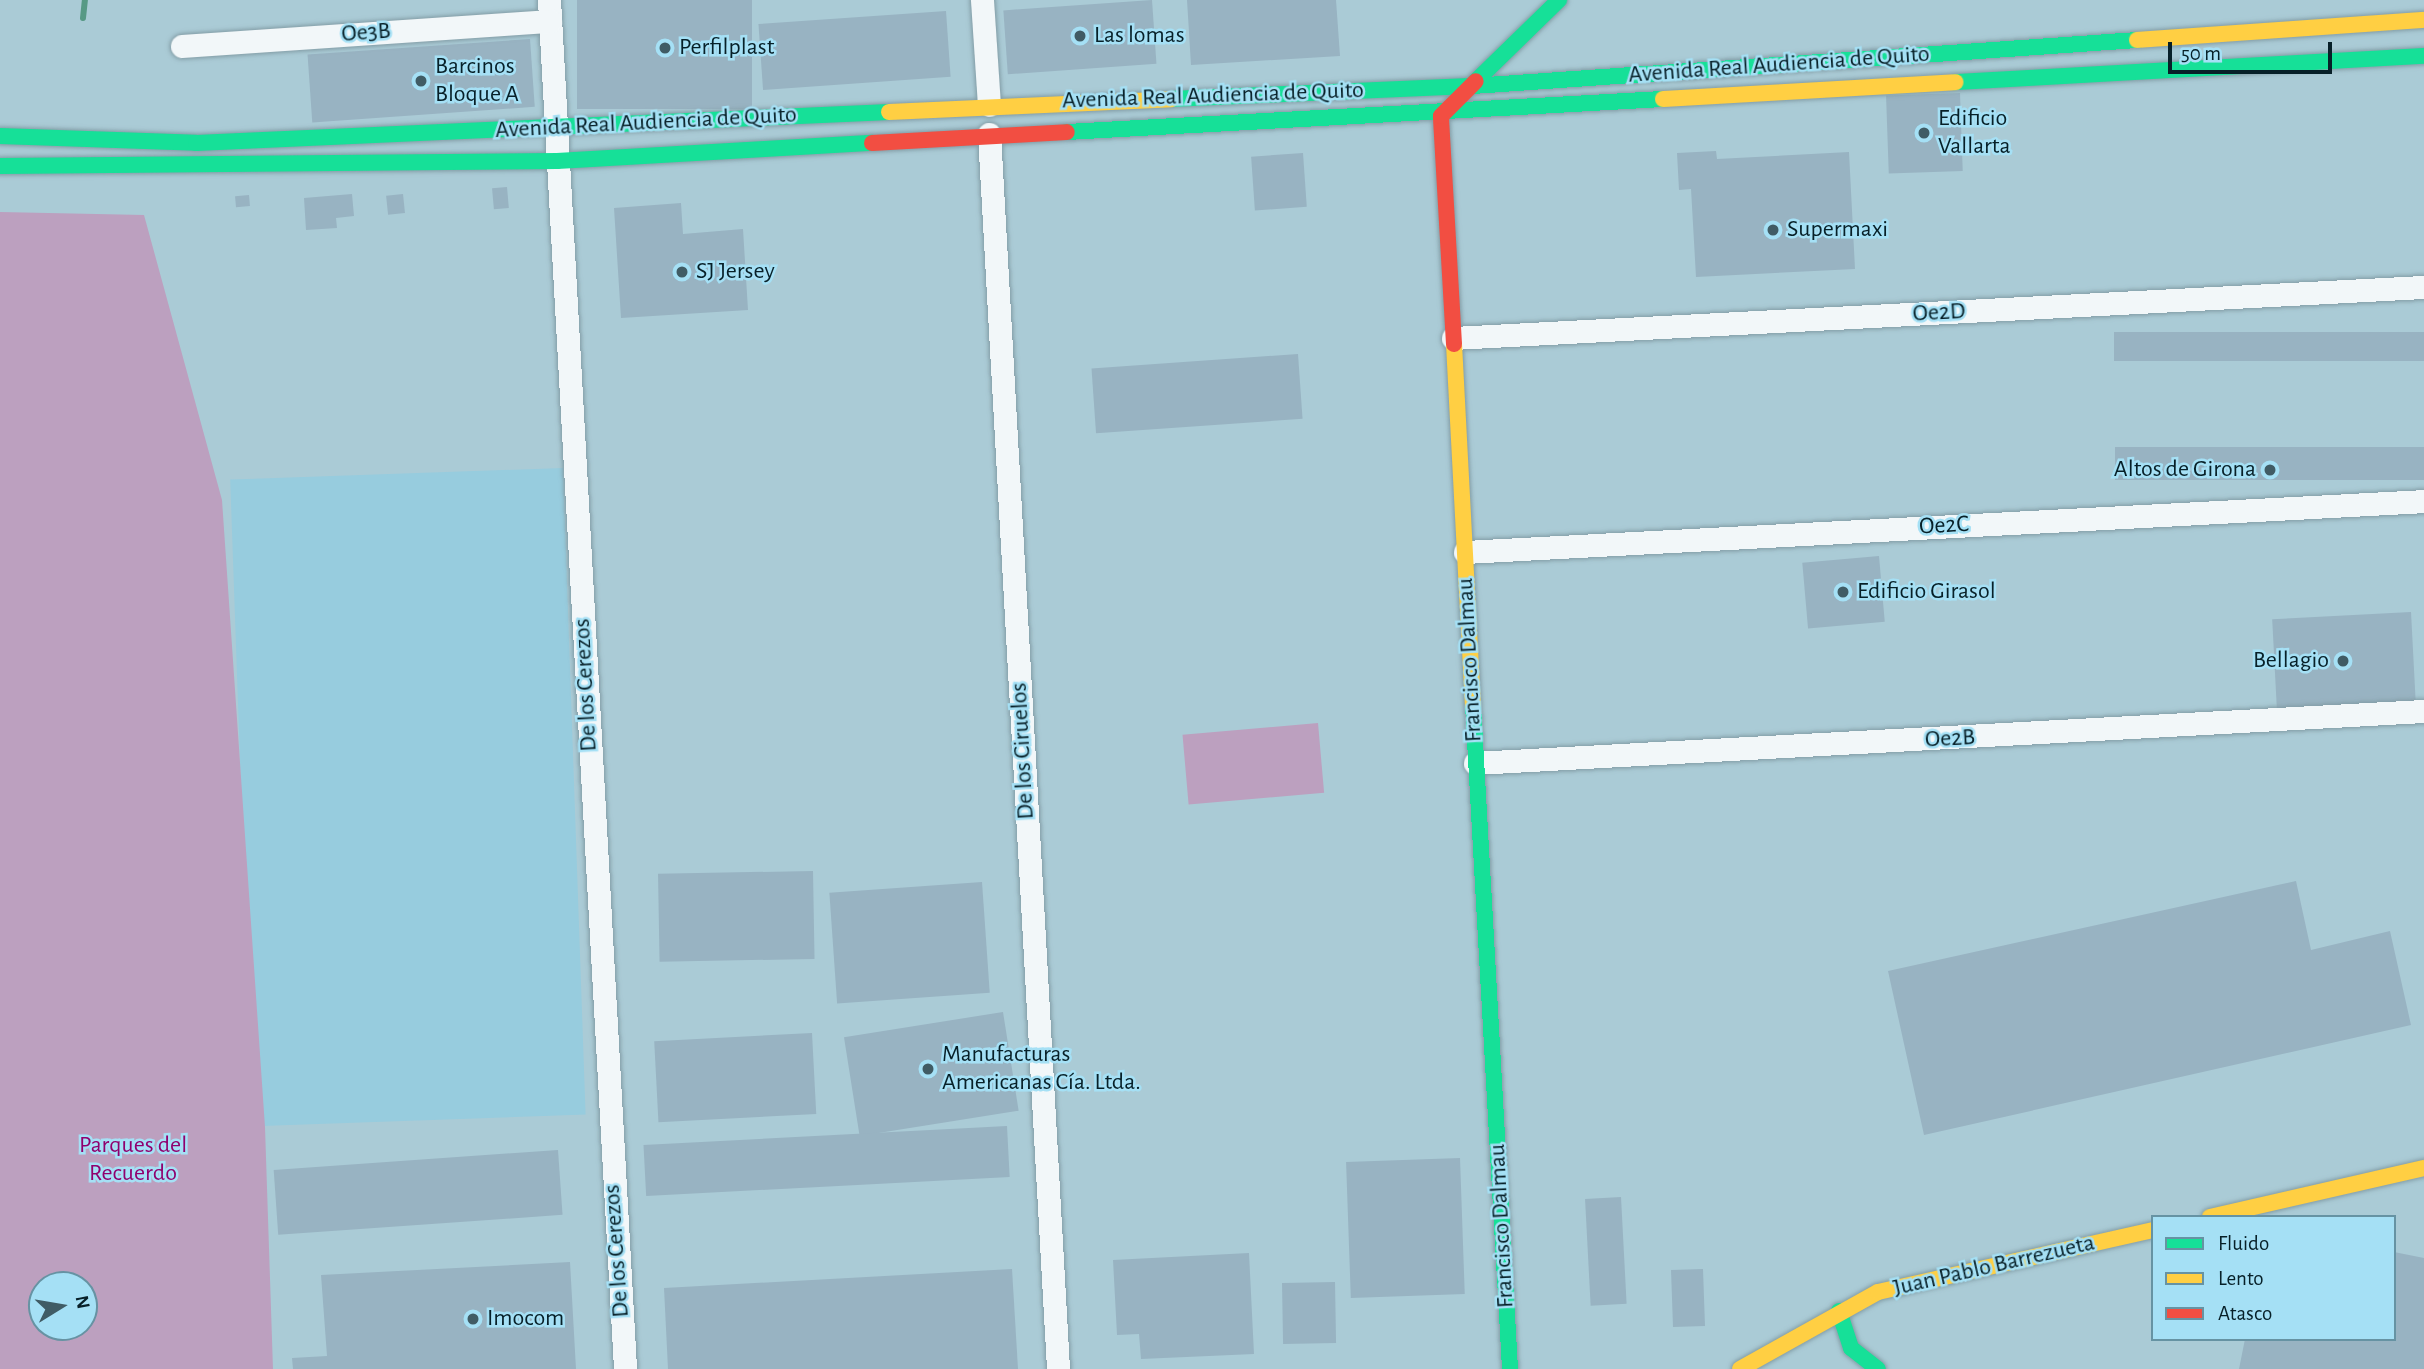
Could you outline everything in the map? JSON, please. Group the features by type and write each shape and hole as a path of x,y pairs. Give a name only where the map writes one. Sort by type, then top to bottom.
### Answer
{"main road":[{"path":"1441,116 1559,0"},
{"name":"Avenida Real Audiencia de Quito","path":"0,136 196,143 1473,86 2424,20"},
{"name":"Avenida Real Audiencia de Quito","path":"0,166 200,169 557,161 989,134 1441,116 2424,57"},
{"name":"Francisco Dalmau","path":"1441,116 1510,1369"},
{"path":"2219,1215 2424,1168"},
{"name":"Juan Pablo Barrezueta","path":"1740,1369 1839,1311 1878,1292 2151,1230"},
{"path":"1839,1311 1851,1348 1878,1369"}],"street":[{"path":"982,0 989,106"},
{"name":"Oe3B","path":"182,46 550,11"},
{"name":"De los Cerezos","path":"550,11 625,1369"},
{"name":"De los Ciruelos","path":"989,134 1058,1369"},
{"name":"Oe2D","path":"1453,338 2424,287"},
{"name":"Oe2C","path":"1465,552 2424,501"},
{"name":"Oe2B","path":"1475,763 2424,711"}],"shaded area":[{"path":"563,468 586,1115 253,1126 230,480"}],"green space":[{"name":"Parques del Recuerdo","path":"0,212 144,215 222,500 265,1127 273,1369 0,1369"},
{"path":"1318,723 1324,793 1189,805 1183,735"}],"building":[{"name":"Perfilplast","path":"577,0 752,0 752,109 577,109"},
{"name":"Las lomas","path":"1152,0 1156,64 1008,74 1003,10"},
{"name":"Las lomas","path":"1187,0 1336,0 1340,56 1191,65"},
{"path":"946,11 951,77 763,90 758,24"},
{"name":"Barcinos Bloque A","path":"530,39 535,107 312,122 308,55"},
{"name":"Edificio Vallarta","path":"1960,93 1963,171 1889,174 1886,96"},
{"name":"Supermaxi","path":"1716,151 1717,159 1849,152 1855,269 1696,277 1691,189 1679,190 1677,153"},
{"path":"1303,153 1307,207 1255,210 1251,157"},
{"path":"507,187 509,208 494,209 492,188"},
{"path":"352,194 354,216 336,218 337,228 306,230 304,198"},
{"path":"403,194 405,213 388,215 386,196"},
{"path":"249,195 250,206 236,207 235,196"},
{"name":"SJ Jersey","path":"681,203 683,234 743,229 748,310 621,318 614,208"},
{"path":"2114,332 2424,332 2424,361 2114,361"},
{"path":"1298,354 1303,419 1096,433 1092,368"},
{"name":"Altos de Girona","path":"2115,447 2424,447 2424,480 2115,480"},
{"name":"Edificio Girasol","path":"1879,556 1885,622 1808,628 1802,563"},
{"name":"Bellagio","path":"2411,612 2416,703 2277,710 2272,619"},
{"path":"813,871 815,959 660,962 658,874"},
{"path":"2296,881 2311,950 2390,931 2411,1025 1924,1135 1888,971"},
{"path":"982,882 990,993 837,1003 829,893"},
{"name":"Manufacturas Americanas Cía. Ltda.","path":"1003,1012 1019,1111 860,1136 844,1037"},
{"path":"812,1033 816,1114 658,1122 654,1041"},
{"path":"1007,1126 1010,1177 646,1196 643,1145"},
{"path":"558,1150 563,1215 278,1235 274,1170"},
{"path":"1460,1158 1465,1294 1351,1298 1346,1162"},
{"path":"1621,1197 1627,1304 1591,1306 1585,1199"},
{"path":"2396,1252 2424,1258 2424,1369 2239,1369 2245,1341 2396,1341"},
{"path":"1249,1253 1254,1354 1141,1359 1139,1334 1117,1335 1113,1260"},
{"path":"570,1262 576,1369 293,1369 292,1358 327,1356 321,1275"},
{"path":"1012,1269 1018,1369 668,1369 664,1288"},
{"path":"1703,1269 1705,1326 1673,1327 1671,1270"},
{"path":"1335,1282 1336,1343 1283,1344 1282,1283"}],"waterway":[{"path":"83,18 85,0"}],"traffic: fast":[{"path":"1476,81 1559,0"},
{"path":"1172,99 1473,86 2137,40"},
{"path":"1956,82 2424,56"},
{"path":"1067,132 1663,99"},
{"path":"0,136 196,143 889,112"},
{"path":"0,166 557,161 872,143"},
{"path":"1473,705 1510,1369"},
{"path":"1839,1311 1851,1348 1878,1369"}],"traffic: slow":[{"path":"2137,40 2424,20"},
{"path":"1663,99 1956,82"},
{"path":"889,112 1172,99"},
{"path":"1454,344 1473,705"},
{"path":"2219,1215 2424,1168"},
{"path":"1740,1369 1878,1292 2151,1230"}],"traffic: jam":[{"path":"1454,344 1441,116 1476,81"},
{"path":"872,143 1067,132"}],"place":[{"name":"Las lomas","path":"1080,36"},
{"name":"Perfilplast","path":"665,48"},
{"name":"Barcinos Bloque A","path":"421,81"},
{"name":"Edificio Vallarta","path":"1924,133"},
{"name":"Supermaxi","path":"1773,230"},
{"name":"SJ Jersey","path":"682,272"},
{"name":"Altos de Girona","path":"2270,470"},
{"name":"Edificio Girasol","path":"1843,592"},
{"name":"Bellagio","path":"2343,661"},
{"name":"Manufacturas Americanas Cía. Ltda.","path":"928,1069"},
{"name":"Imocom","path":"473,1319"}]}
